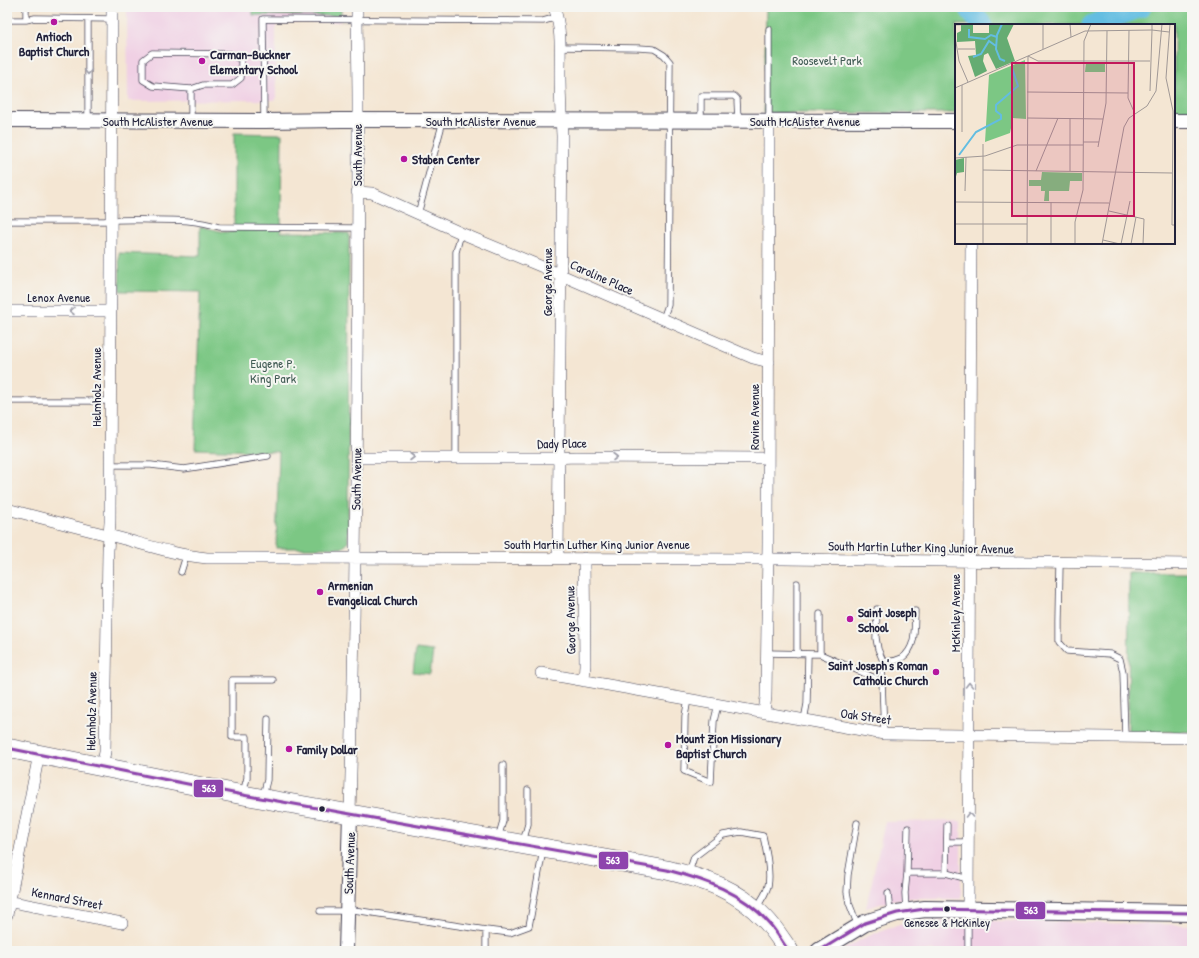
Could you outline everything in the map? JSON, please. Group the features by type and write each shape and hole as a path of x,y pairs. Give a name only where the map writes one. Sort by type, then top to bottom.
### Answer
{"highway":[{"path":"7,748 263,799 522,844 688,875 718,885 733,892 755,909 766,920 788,951"}],"main road":[{"path":"819,951 865,923 890,915 925,909 1192,913"}],"street":[{"name":"Helmholz Avenue","path":"102,767 105,752 110,628 109,536 112,7"},
{"name":"South Avenue","path":"346,951 355,558 358,120 357,7"},
{"name":"George Avenue","path":"556,12 560,47 561,121 558,558"},
{"name":"South McAlister Avenue","path":"7,120 955,121"},
{"name":"Ravine Avenue","path":"764,712 766,697 769,362 769,121"},
{"path":"1175,121 1192,121"},
{"name":"Caroline Place","path":"357,192 372,193 461,233 753,358 769,362"},
{"name":"McKinley Avenue","path":"968,910 971,244"},
{"name":"Lenox Avenue","path":"7,311 111,311"},
{"name":"Dady Place","path":"356,458 768,458"},
{"name":"South Martin Luther King Junior Avenue","path":"7,510 164,551 186,556 207,558 767,559 1192,564"},
{"name":"George Avenue","path":"584,558 584,681"},
{"name":"Oak Street","path":"541,673 884,734 1192,738"},
{"path":"7,915 8,902 39,754"},
{"name":"Kennard Street","path":"8,902 122,923"}],"lane":[{"path":"26,7 26,20"},
{"path":"264,121 264,19 542,21 556,12"},
{"path":"7,20 26,20 35,18 112,19"},
{"path":"88,19 88,120"},
{"path":"769,29 769,121"},
{"path":"560,47 646,48 654,49 664,55 668,60 670,66 668,305 663,319"},
{"path":"152,53 160,53 231,54 240,60 240,78 232,85 203,85 191,88 152,86 143,80 143,60 152,53"},
{"path":"191,88 191,121"},
{"path":"701,121 702,96 734,96 737,99 738,121"},
{"path":"418,214 443,121"},
{"path":"7,220 183,220 205,222 220,226 357,228"},
{"path":"456,457 456,252 461,233"},
{"path":"7,401 110,401"},
{"path":"110,465 151,465 184,469 268,456"},
{"path":"181,572 186,556"},
{"path":"1060,563 1058,620 1059,642 1067,651 1110,654 1120,659 1123,672 1125,737"},
{"path":"797,584 798,654"},
{"path":"877,609 876,638 878,650 883,661 882,681 884,734"},
{"path":"883,661 888,662 899,659 908,653 914,642 915,611"},
{"path":"820,614 820,654"},
{"path":"766,653 820,654 882,681"},
{"path":"804,720 807,704 808,654"},
{"path":"243,795 247,778 247,737 232,737 232,680 273,680"},
{"path":"688,699 685,716 684,771 711,782 714,721 718,704"},
{"path":"263,799 267,780 268,719"},
{"path":"498,840 503,821 503,765"},
{"path":"522,844 528,824 528,790"},
{"path":"857,823 848,875 847,892 849,903 858,926"},
{"path":"946,873 947,825"},
{"path":"906,912 905,893 908,828"},
{"path":"688,875 694,857 723,835 741,832 763,836 768,864 768,885 763,898 755,909"},
{"path":"947,842 968,842"},
{"path":"320,911 347,910 510,933 529,926 544,848"},
{"path":"907,873 946,873 968,880"},
{"path":"888,893 890,915"},
{"path":"968,910 968,951"},
{"path":"486,930 486,951"}],"shaded area":[{"name":"Carman-Buckner Elementary School","path":"127,7 339,7 340,22 276,22 276,100 128,101"},
{"path":"961,821 961,898 911,898 894,900 866,908 885,822"},
{"path":"952,920 1192,925 1192,951 841,951 862,939 887,928 911,922"}],"green space":[{"path":"253,7 341,7 341,16 253,15"},
{"name":"Roosevelt Park","path":"766,7 1189,7 1192,13 1192,113 1175,113 1175,24 955,24 955,113 764,113"},
{"name":"Eugene P. King Park","path":"234,133 282,134 281,232 349,233 348,543 342,548 276,548 279,452 195,449 200,292 120,291 119,253 200,256 200,226 224,232 234,232"},
{"path":"1129,573 1192,573 1192,732 1128,731"},
{"path":"416,649 433,651 430,674 413,672"}],"waterway":[{"path":"969,7 981,24"},
{"path":"1095,24 1141,7"}],"transit line":[{"name":"563","path":"7,748 243,795 667,870 696,878 735,895 758,912 769,923 789,951"},
{"name":"563","path":"819,951 865,923 897,913 925,909 1192,913"}],"place":[{"name":"Antioch Baptist Church","path":"54,22"},
{"name":"Carman-Buckner Elementary School","path":"202,61"},
{"name":"Staben Center","path":"404,159"},
{"name":"Armenian Evangelical Church","path":"320,592"},
{"name":"Saint Joseph School","path":"850,619"},
{"name":"Saint Joseph's Roman Catholic Church","path":"936,672"},
{"name":"Mount Zion Missionary Baptist Church","path":"668,745"},
{"name":"Family Dollar","path":"289,749"},
{"name":"Genesee & McKinley","path":"947,909"}]}
